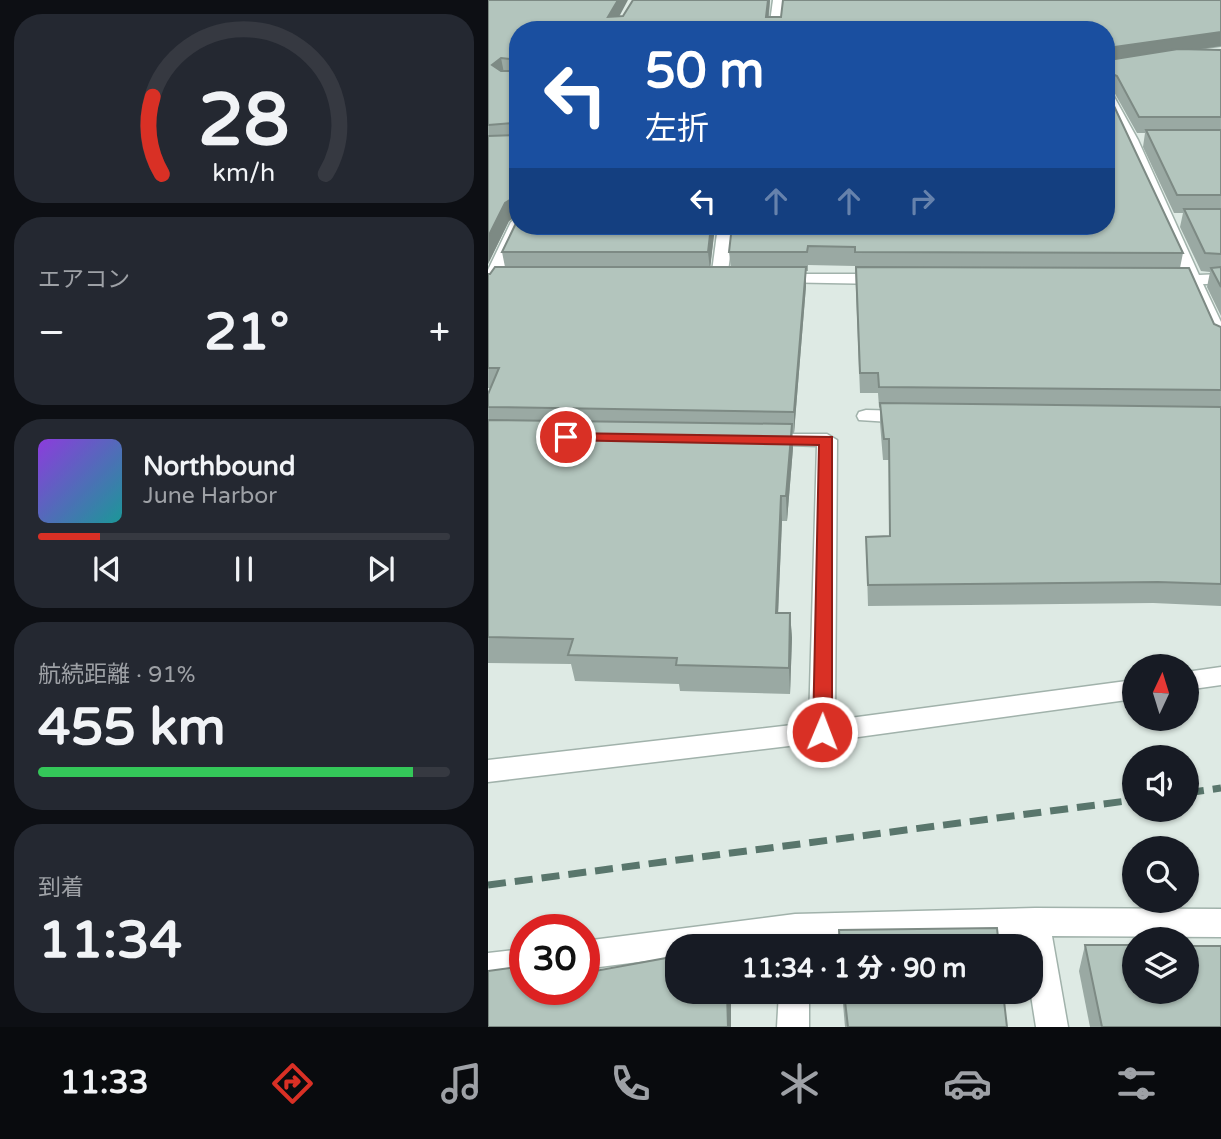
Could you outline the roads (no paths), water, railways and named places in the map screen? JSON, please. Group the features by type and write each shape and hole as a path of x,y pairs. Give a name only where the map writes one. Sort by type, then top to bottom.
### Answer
{"street":[{"path":"775,21 778,0"},
{"path":"1115,107 1137,140 1173,220 1191,280 1221,342"},
{"path":"493,280 512,235"},
{"path":"719,279 726,235"},
{"path":"761,279 900,279"},
{"path":"1150,279 1221,279"},
{"path":"866,416 921,417"},
{"path":"745,439 827,440 822,732"},
{"path":"1199,680 1221,677"},
{"path":"488,771 822,732 1122,691"},
{"path":"843,934 1035,922 1221,923"},
{"path":"1035,922 1052,1027"},
{"path":"600,954 665,948"},
{"path":"488,967 509,965"},
{"path":"793,1027 794,1004"}],"railway":[{"path":"1199,791 1221,788"},
{"path":"488,885 1122,802"}]}
